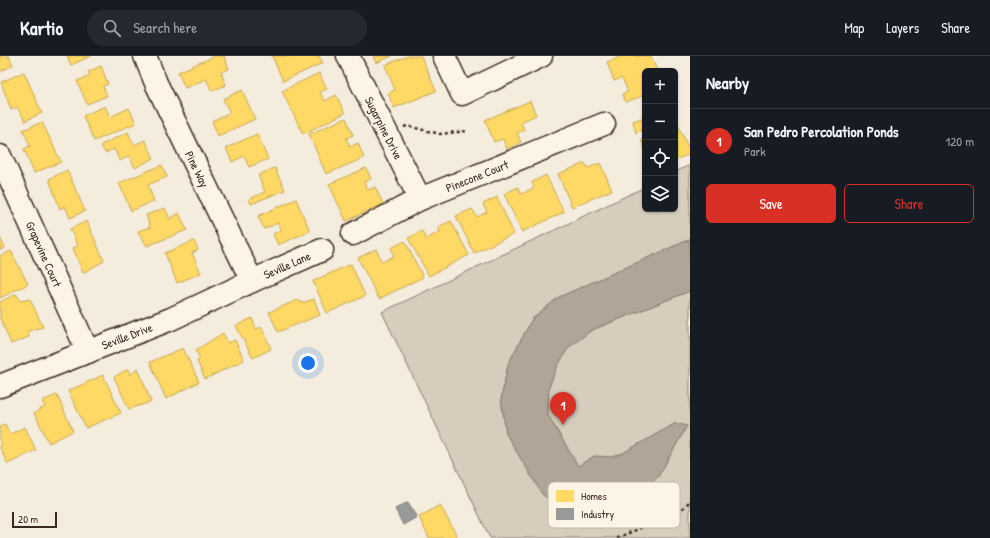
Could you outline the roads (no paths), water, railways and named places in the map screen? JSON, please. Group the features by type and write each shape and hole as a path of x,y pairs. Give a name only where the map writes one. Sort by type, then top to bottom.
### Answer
{"street":[{"name":"Pine Way","path":"145,56 156,83 252,281"},
{"name":"Sugarpine Drive","path":"348,56 420,199"},
{"path":"444,56 462,94 541,56"},
{"name":"Pinecone Court","path":"353,234 420,199 604,124"},
{"name":"Grapevine Court","path":"0,156 88,352"},
{"name":"Seville Lane","path":"252,281 322,250"},
{"name":"Seville Drive","path":"0,386 171,319 252,281"}],"place":[{"name":"San Pedro Percolation Ponds","path":"563,425"}]}
